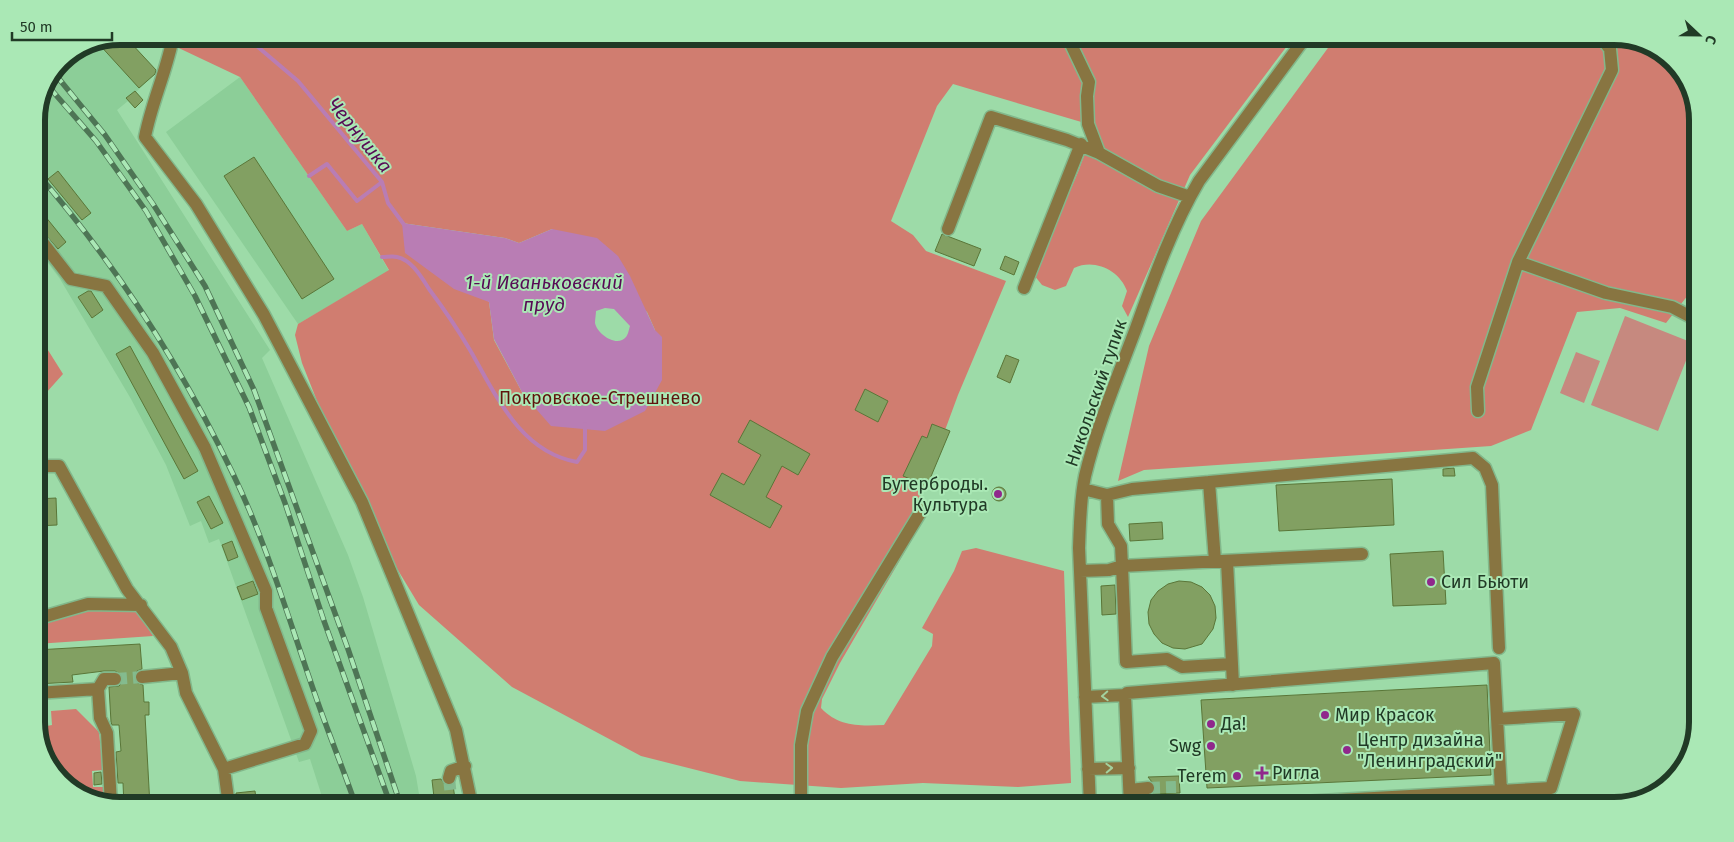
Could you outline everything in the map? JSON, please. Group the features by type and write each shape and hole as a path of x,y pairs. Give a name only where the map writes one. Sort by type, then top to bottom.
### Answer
{"street":[{"path":"171,45 165,75 149,115 145,138 196,204 264,315 362,502 456,730 470,797"},
{"path":"1071,45 1089,82 1087,96 1088,124 1099,153"},
{"name":"Никольский тупик","path":"1090,797 1079,548 1083,489 1114,386 1157,271 1190,196 1199,181 1300,45"},
{"path":"1478,411 1477,387 1518,262 1612,70 1610,49 1607,45"},
{"path":"948,229 991,117 1080,144 1158,186 1190,196"},
{"path":"1024,288 1080,144"},
{"path":"45,246 71,279 106,286 153,353 204,448 266,591 266,608 311,731 305,744 224,769"},
{"path":"1518,262 1606,293 1672,307 1689,316"},
{"path":"1083,489 1107,495 1132,489 1473,458 1485,468 1492,485 1499,648"},
{"path":"45,466 59,466 127,589 141,605 170,647 182,673 186,693 224,769 228,797"},
{"path":"1209,482 1221,561 1233,685"},
{"path":"1107,495 1108,524 1121,546 1126,662 1167,660 1182,667 1232,664"},
{"path":"801,797 801,745 807,711 832,657 923,508"},
{"path":"1080,571 1109,570 1122,566 1362,554"},
{"path":"45,616 88,604 141,605"},
{"path":"1085,697 1494,663 1500,790"},
{"path":"142,677 182,673"},
{"path":"110,796 106,733 100,718 98,689 104,679 115,679"},
{"path":"45,692 98,689"},
{"path":"1125,695 1130,797"},
{"path":"1457,797 1500,790 1551,788 1574,714 1497,718"},
{"path":"449,778 450,771 464,766"},
{"path":"1088,769 1129,768"},
{"path":"1130,790 1148,788"}],"shaded area":[{"path":"133,45 157,72 136,92 143,100 135,108 128,101 117,110 270,350 262,358 348,555 363,597 416,776 420,797 322,797 310,759 299,762 219,539 209,543 201,521 190,526 166,465 131,399 60,279 45,259 46,106 58,78 78,58 106,46"},
{"path":"240,77 347,231 362,224 389,271 298,324 166,132"},
{"path":"1625,316 1689,341 1689,353 1658,431 1591,405"},
{"path":"1576,352 1600,361 1584,403 1560,393"}],"green space":[{"name":"Покровское-Стрешнево","path":"172,45 1288,45 1190,175 1128,317 1122,306 1127,291 1124,284 1113,272 1106,268 1082,265 1074,268 1066,286 1055,290 1042,285 1034,275 1078,172 1095,126 953,84 937,106 891,221 913,235 926,251 1006,281 958,395 917,506 918,529 840,663 822,699 821,708 842,722 858,725 884,725 932,646 933,634 922,628 954,571 962,551 976,548 1064,571 1071,783 1018,787 923,783 841,788 740,781 641,756 512,687 419,605 387,552 325,421 302,363 295,335 298,324 389,270 362,224 347,231 240,77","holes":["402,223 505,238 519,243 552,229 647,312 655,330 523,394 494,340 489,302"]},
{"path":"1330,45 1624,46 1647,53 1663,64 1676,78 1688,106 1689,294 1666,323 1620,308 1577,312 1531,430 1491,446 1144,470 1118,481 1149,346 1201,221"},
{"path":"45,345 63,374 45,393"},
{"path":"90,609 137,611 153,636 45,643 45,622"},
{"path":"76,709 99,732 103,770 92,771 93,787 104,787 105,796 78,784 58,764 46,736 45,726 52,725 51,711"}],"water":[{"name":"1-й Иваньковский пруд","path":"402,223 505,238 519,243 552,229 597,238 618,256 630,276 655,330 662,337 662,380 645,411 605,431 551,426 523,394 494,339 489,302 454,289 405,253","holes":["605,308 614,309 630,326 626,337 618,341 603,335 595,323 596,311"]}],"building":[{"path":"133,45 156,70 155,74 139,88 102,47"},
{"path":"135,91 143,100 135,108 126,98"},
{"path":"254,157 334,279 302,299 224,176"},
{"path":"58,171 91,213 82,220 48,179"},
{"path":"45,216 66,242 58,249 45,234"},
{"path":"942,234 981,249 974,266 935,251"},
{"path":"1005,256 1019,262 1014,275 1000,269"},
{"path":"91,291 103,310 92,318 78,297"},
{"path":"130,346 198,471 184,479 116,354"},
{"path":"1006,355 1019,360 1010,383 997,377"},
{"path":"865,389 888,401 878,422 855,410"},
{"path":"750,420 810,454 798,475 782,466 766,497 782,506 770,528 710,495 722,473 744,485 761,455 738,442"},
{"path":"932,424 950,431 927,486 903,476 922,436 927,438"},
{"path":"1454,468 1455,476 1443,476 1443,469"},
{"path":"1392,479 1394,525 1279,531 1276,485"},
{"path":"999,487 1004,489 1006,494 1004,499 999,501 994,499 992,494 994,489"},
{"path":"209,496 223,523 211,529 197,502"},
{"path":"56,498 57,525 45,526 45,499"},
{"path":"1162,522 1163,539 1130,541 1129,524"},
{"path":"232,541 238,557 228,561 222,545"},
{"path":"1443,551 1446,604 1393,606 1390,554"},
{"path":"253,581 258,594 242,600 237,587"},
{"path":"1179,581 1191,582 1202,587 1210,595 1215,606 1216,618 1213,629 1202,644 1185,649 1173,648 1162,643 1154,634 1149,624 1148,612 1151,600 1158,591 1168,584"},
{"path":"1115,585 1116,614 1102,615 1101,586"},
{"path":"140,644 142,669 137,671 134,677 136,682 143,685 144,702 149,702 149,715 145,715 150,797 124,797 123,783 118,783 116,752 121,751 119,725 112,725 111,722 109,687 119,686 122,683 122,675 115,671 104,671 72,675 73,682 45,684 45,649"},
{"name":"Центр дизайна \"Ленинградский\"","path":"1487,685 1491,775 1207,788 1201,700"},
{"path":"101,772 102,784 94,785 94,773"},
{"path":"1179,776 1180,793 1153,794 1156,787 1148,777"},
{"path":"441,779 446,786 453,785 455,797 434,797 432,780"},
{"path":"255,791 256,797 236,797 236,793"}],"waterway":[{"name":"Чернушка","path":"256,45 298,81 382,182 388,203 405,226"},
{"path":"309,176 327,164 357,201 382,182"},
{"path":"382,257 402,259 416,270 460,334 500,403 525,434 540,447 557,456 577,462 585,450 585,424"}],"tunnel":[{"path":"115,679 142,677"},
{"path":"449,778 451,797"},
{"path":"1148,788 1176,787"}],"railway":[{"path":"58,78 105,135 153,204 205,286 254,390 348,649 398,797"},
{"path":"52,90 96,141 146,211 195,296 249,407 285,503 324,621 388,797"},
{"path":"45,183 120,279 169,356 214,435 247,504 258,532 353,797"}],"place":[{"name":"Бутерброды. Культура","path":"998,494"},
{"name":"Сил Бьюти","path":"1431,582"},
{"name":"Мир Красок","path":"1325,715"},
{"name":"Да!","path":"1211,724"},
{"name":"Swg","path":"1211,746"},
{"name":"Центр дизайна \"Ленинградский\"","path":"1347,750"},
{"name":"Ригла","path":"1262,773"},
{"name":"Terem","path":"1237,776"}]}
